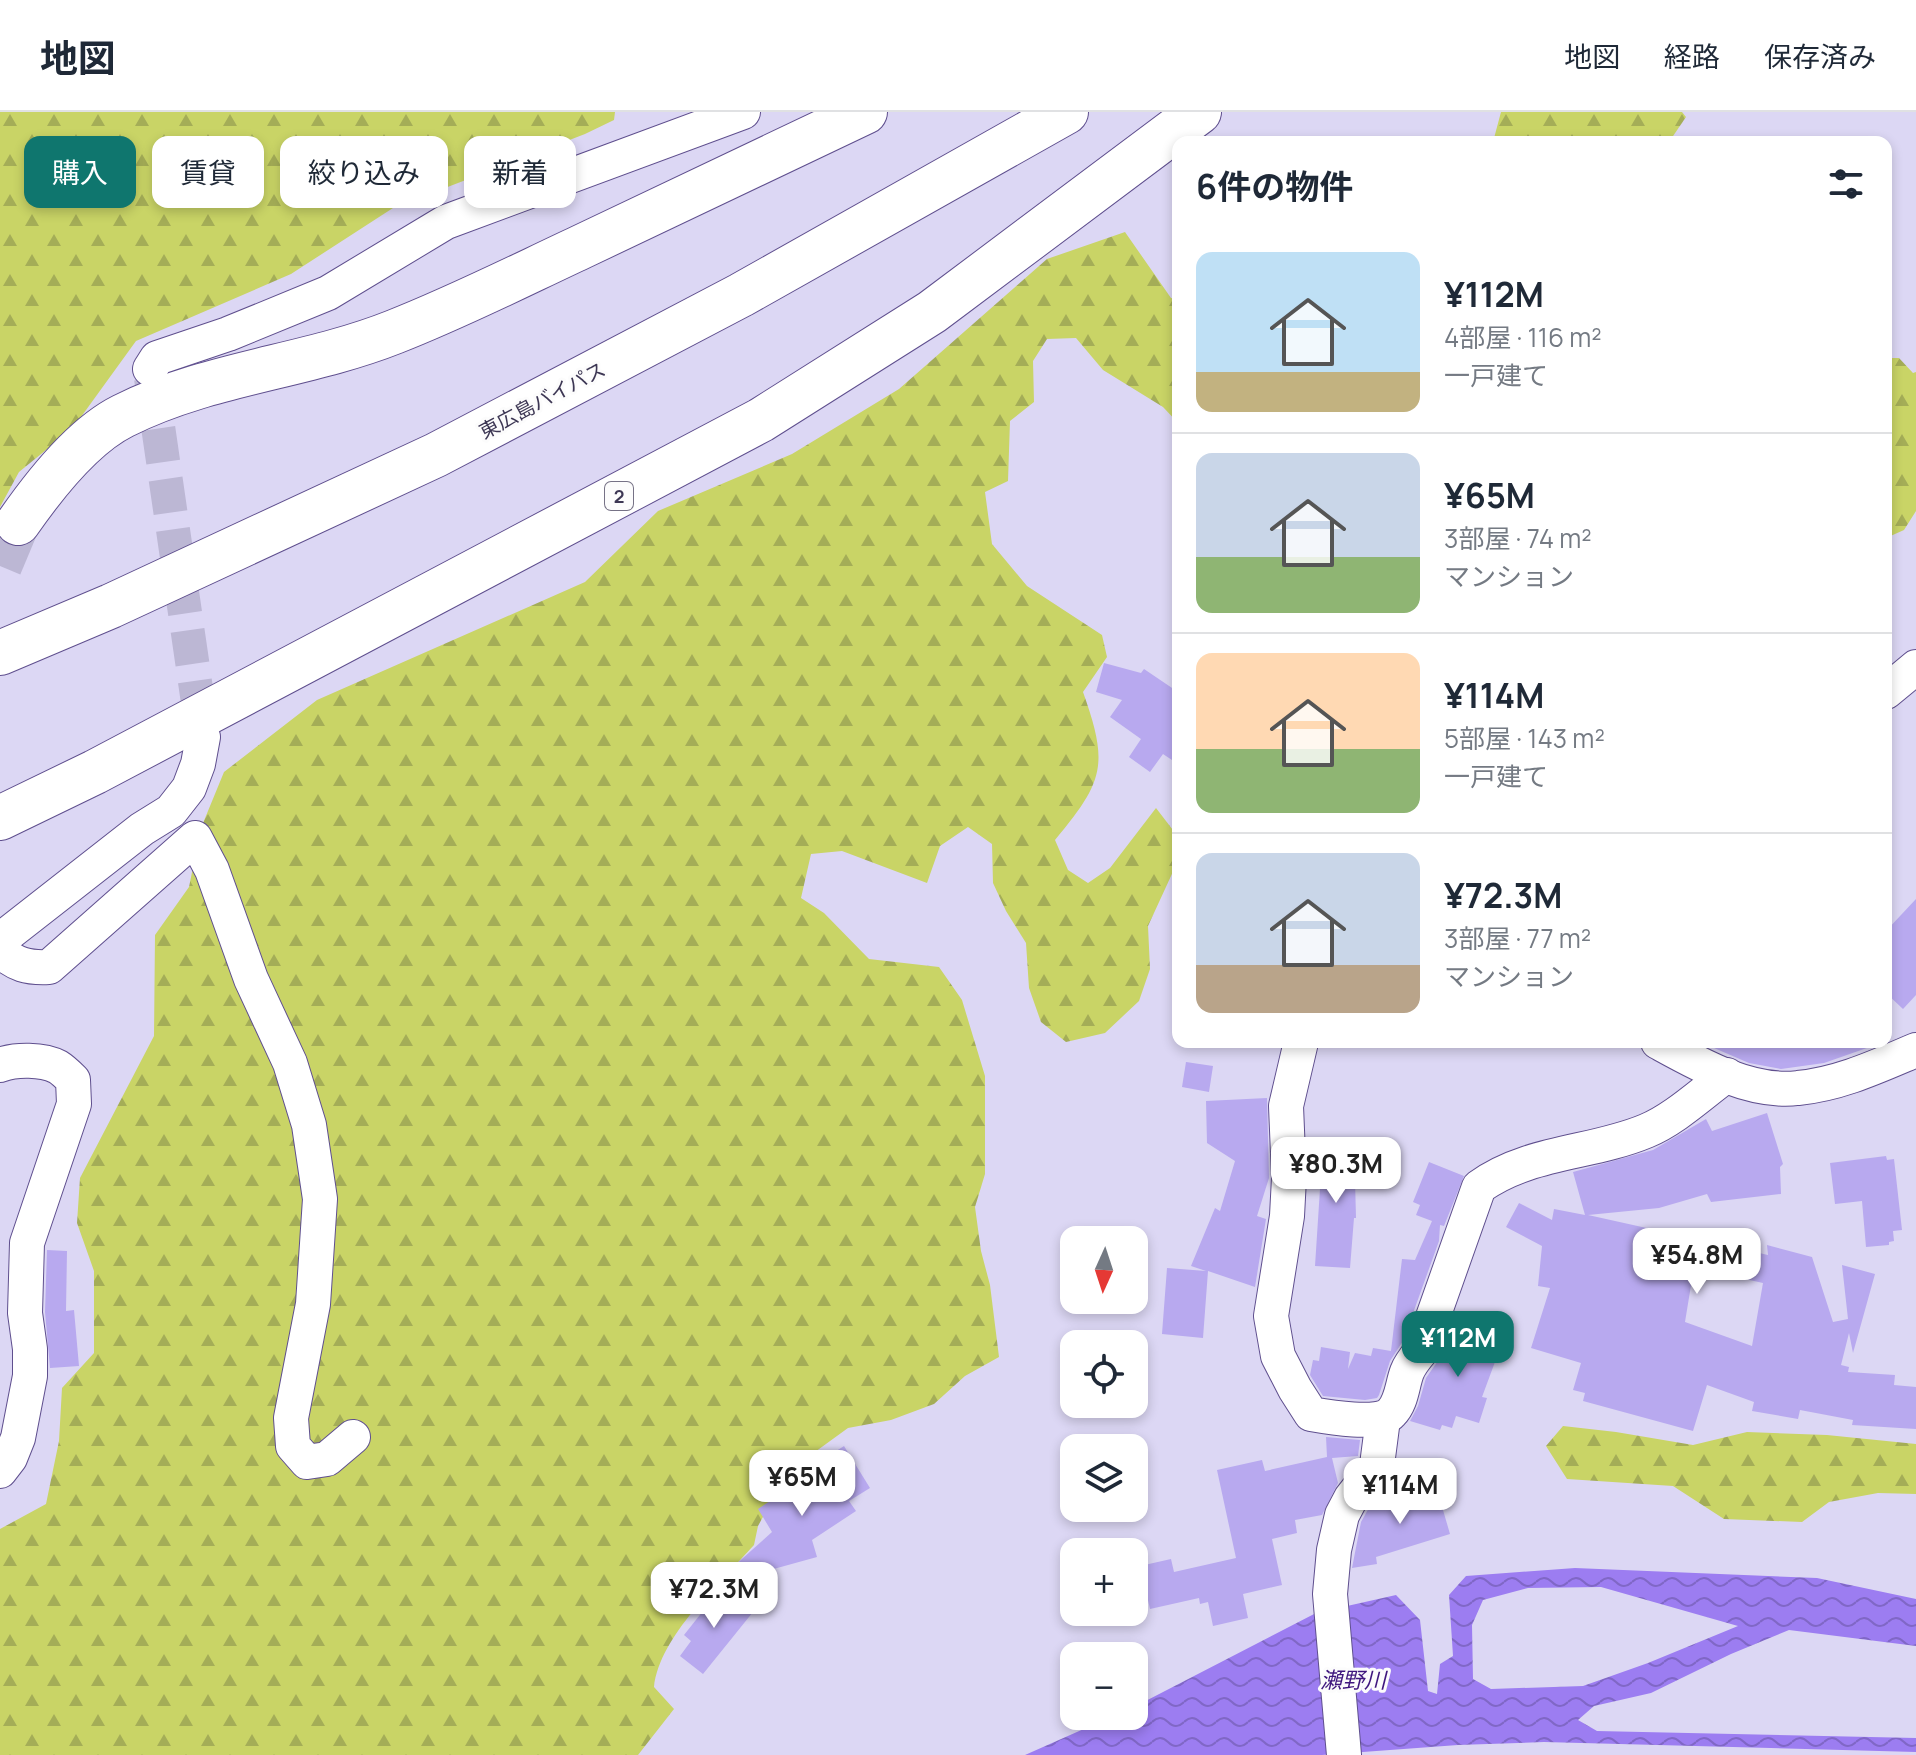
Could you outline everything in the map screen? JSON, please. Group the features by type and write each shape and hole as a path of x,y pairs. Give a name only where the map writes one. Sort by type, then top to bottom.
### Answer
{"highway":[{"path":"18,523 46,482 83,446 120,417 176,393 391,333 463,303 865,112"},
{"name":"東広島バイパス","path":"0,653 111,606 436,455 741,295 1066,112"},
{"name":"2","path":"0,818 95,772 761,420 932,312 1199,112"}],"street":[{"path":"150,369 157,358 228,334 328,293 446,222 743,112"},
{"path":"1892,687 1916,667"},
{"path":"0,940 142,829 171,811 189,788 203,737"},
{"path":"0,950 12,962 31,968 49,967 195,838 212,870 251,979 290,1063 309,1125 320,1199 313,1304 291,1418 293,1446 307,1462 327,1459 353,1437"},
{"path":"1300,1048 1286,1106 1289,1178 1287,1216 1273,1292 1271,1316 1274,1336 1285,1370 1311,1414 1383,1419 1392,1412 1402,1393 1408,1370 1421,1351 1479,1187 1523,1163 1598,1146 1648,1130 1727,1075"},
{"path":"1671,1048 1727,1075 1758,1085 1796,1089 1857,1075 1916,1050"},
{"path":"0,1065 37,1062 58,1067 73,1080 74,1104 27,1243 25,1313 30,1376 18,1438 10,1458 0,1471"},
{"path":"1344,1755 1330,1594 1336,1533 1351,1498 1377,1465 1383,1419"}],"green space":[{"path":"0,112 615,112 614,120 576,137 464,136 464,181 448,187 448,136 280,136 280,208 393,208 291,274 136,341 73,428 19,472 0,507"},
{"path":"1501,112 1682,112 1686,117 1673,136 1495,136"},
{"path":"1125,232 1172,298 1172,417 1163,407 1103,370 1076,338 1047,339 1033,361 1034,402 1010,421 1008,481 985,492 992,544 1027,586 1102,635 1107,657 1083,692 1096,738 1097,771 1084,802 1055,840 1068,870 1088,883 1110,868 1156,808 1172,829 1172,874 1148,926 1150,969 1139,1001 1105,1033 1066,1042 1041,1022 1029,988 1026,943 993,883 992,844 968,827 940,846 927,883 842,851 811,854 801,898 824,913 869,959 939,967 962,1000 985,1076 985,1174 975,1207 981,1251 990,1285 999,1357 965,1376 934,1404 891,1420 848,1428 797,1465 778,1489 758,1526 754,1545 709,1593 667,1648 654,1687 674,1709 638,1755 0,1755 0,1529 46,1504 59,1441 62,1388 94,1353 94,1271 77,1223 80,1178 154,1036 155,935 189,887 201,828 224,772 317,700 585,582 658,511 792,454 899,389 1047,259"},
{"path":"1892,358 1899,358 1913,373 1916,372 1916,511 1904,530 1892,535"},
{"path":"1563,1426 1693,1445 1747,1432 1827,1435 1916,1444 1916,1494 1878,1493 1829,1502 1802,1522 1724,1519 1673,1486 1567,1479 1546,1446"}],"water":[{"name":"瀬野川","path":"1575,1568 1817,1578 1916,1599 1916,1646 1789,1630 1651,1693 1594,1706 1578,1720 1597,1731 1916,1738 1916,1752 1544,1742 1322,1755 1025,1755 1081,1730 1148,1730 1148,1700 1316,1613 1396,1595 1420,1620 1428,1691 1437,1694 1440,1664 1453,1656 1449,1595 1466,1576","holes":["1601,1587 1738,1626 1583,1686 1491,1689 1473,1679 1472,1625 1483,1600 1528,1588"]}],"building":[{"path":"1104,663 1141,673 1144,669 1172,688 1172,760 1163,754 1150,772 1129,757 1141,739 1110,717 1122,700 1096,692"},
{"path":"1916,899 1916,995 1903,1009 1892,999 1892,925"},
{"path":"1714,1048 1867,1048 1824,1063 1781,1069 1749,1063"},
{"path":"1186,1062 1213,1066 1209,1092 1182,1087"},
{"path":"1267,1098 1269,1178 1257,1216 1266,1219 1255,1287 1208,1271 1203,1338 1162,1334 1167,1268 1206,1271 1191,1266 1215,1208 1220,1211 1235,1161 1207,1143 1206,1101"},
{"path":"1767,1113 1783,1164 1780,1167 1781,1194 1711,1202 1707,1194 1659,1208 1588,1215 1660,1231 1657,1249 1696,1255 1685,1322 1752,1346 1763,1283 1709,1271 1715,1243 1768,1255 1767,1245 1812,1257 1833,1322 1848,1319 1842,1265 1875,1274 1853,1353 1849,1333 1841,1365 1849,1367 1848,1372 1895,1375 1894,1385 1916,1387 1916,1429 1852,1425 1853,1420 1800,1410 1798,1419 1752,1411 1754,1402 1707,1385 1693,1431 1583,1401 1585,1393 1573,1390 1581,1363 1531,1348 1550,1288 1538,1286 1542,1246 1506,1227 1519,1203 1552,1220 1554,1209 1585,1215 1573,1172 1653,1150 1706,1119 1712,1131"},
{"path":"1354,1141 1356,1218 1350,1268 1315,1266 1322,1158 1308,1164 1308,1154 1324,1154 1324,1142"},
{"path":"1886,1156 1887,1160 1894,1159 1902,1230 1893,1231 1894,1241 1889,1245 1866,1247 1862,1201 1835,1204 1830,1163"},
{"path":"1429,1162 1464,1176 1444,1226 1440,1225 1439,1241 1403,1341 1390,1361 1379,1395 1365,1400 1323,1396 1310,1375 1313,1360 1319,1361 1321,1347 1350,1352 1348,1369 1355,1353 1371,1356 1373,1348 1391,1351 1402,1259 1415,1260 1432,1221 1416,1215 1420,1205 1413,1202"},
{"path":"47,1250 67,1251 66,1311 74,1310 79,1366 50,1368 45,1312"},
{"path":"1453,1320 1502,1343 1482,1397 1487,1398 1479,1423 1456,1416 1452,1428 1442,1425 1440,1430 1410,1421 1426,1378 1440,1358"},
{"path":"1326,1437 1360,1440 1358,1456 1332,1458 1338,1483 1322,1515 1295,1520 1297,1533 1272,1539 1282,1585 1243,1594 1248,1618 1213,1626 1208,1602 1200,1604 1199,1598 1150,1609 1148,1564 1171,1559 1174,1572 1236,1558 1217,1470 1262,1460 1265,1471 1327,1457"},
{"path":"844,1446 870,1488 849,1501 856,1511 812,1540 817,1557 770,1570 742,1596 724,1575 772,1532 758,1509 796,1484 793,1479"},
{"path":"1436,1486 1450,1534 1376,1557 1377,1564 1352,1568 1361,1522 1370,1506"},
{"path":"722,1587 753,1612 703,1674 680,1656 691,1641 684,1635"}],"tunnel":[{"path":"151,378 203,737"},
{"path":"0,566 18,523"}]}
